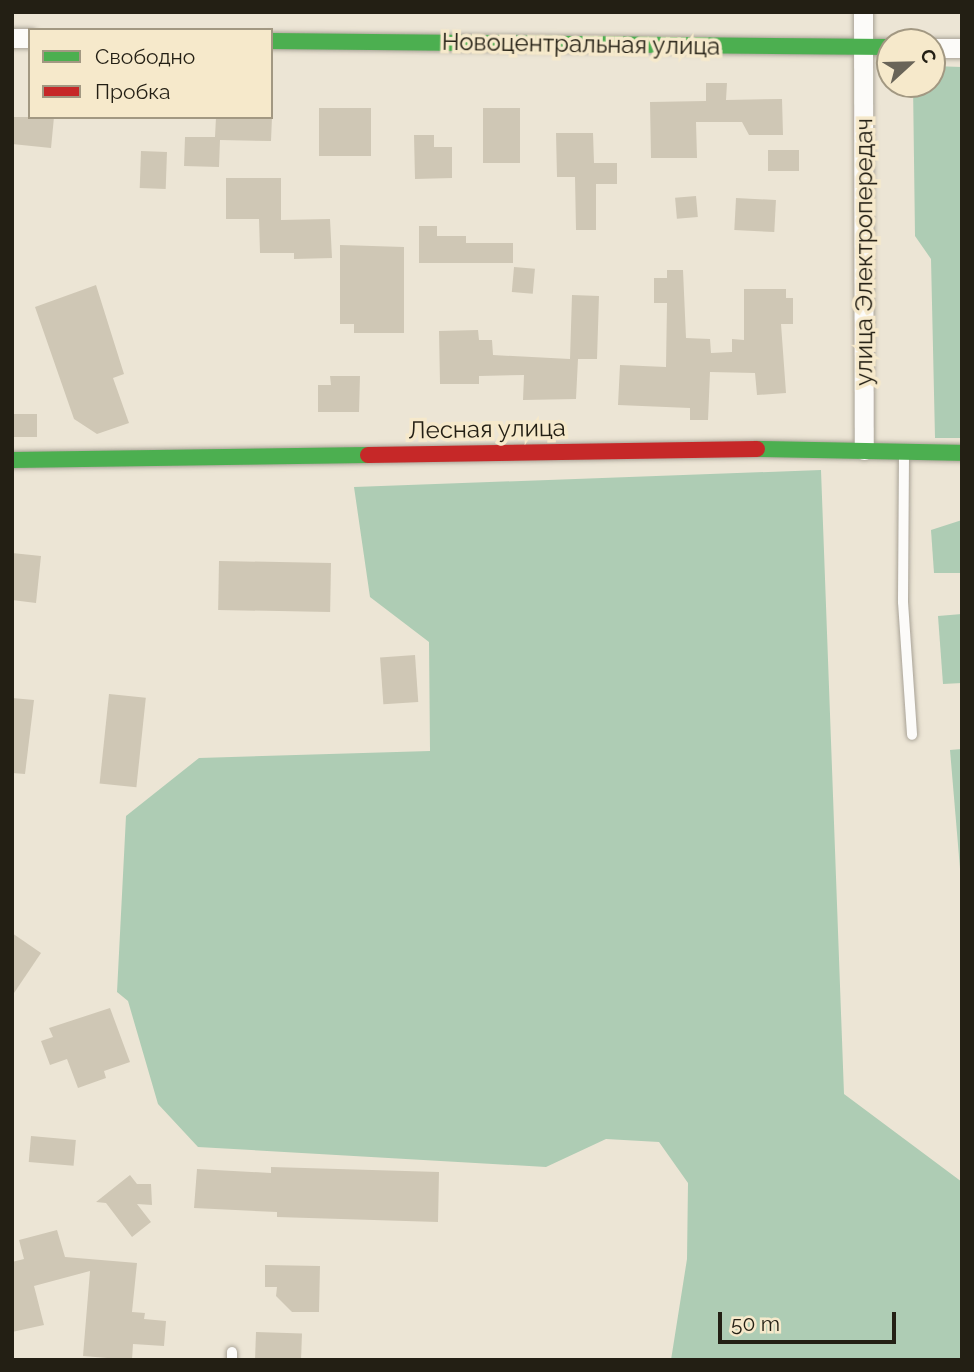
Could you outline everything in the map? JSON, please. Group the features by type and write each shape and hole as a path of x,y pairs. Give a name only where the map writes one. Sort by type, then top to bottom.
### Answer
{"street":[{"name":"улица Электропередач","path":"863,12 864,450"},
{"name":"Новоцентральная улица","path":"273,41 876,47"},
{"name":"Лесная улица","path":"12,460 864,450 962,453"}],"lane":[{"path":"904,452 903,602 912,734"}],"green space":[{"path":"946,66 962,67 962,438 935,438 931,259 915,236 913,98 946,98"},
{"path":"821,470 844,1094 962,1182 962,1360 671,1360 687,1259 688,1183 659,1142 606,1139 546,1167 198,1147 158,1104 128,1001 117,992 126,816 199,758 430,751 429,642 370,597 354,487"},
{"path":"962,520 962,573 934,573 931,530"},
{"path":"962,614 962,683 943,684 938,616"},
{"path":"962,749 962,892 950,750"}],"building":[{"path":"706,83 727,83 726,100 782,99 783,135 749,135 742,122 696,122 697,158 651,158 650,102 706,101"},
{"path":"319,108 371,108 371,156 319,156"},
{"path":"483,108 520,108 520,163 483,163"},
{"path":"12,117 54,119 51,148 12,144"},
{"path":"216,119 272,119 271,141 220,140 219,167 184,166 185,137 215,137"},
{"path":"556,133 593,133 594,163 617,163 617,184 596,184 596,230 576,230 575,177 557,177"},
{"path":"414,135 434,135 434,147 452,147 452,178 415,179"},
{"path":"768,150 799,150 799,171 768,171"},
{"path":"141,151 167,152 166,189 140,188"},
{"path":"226,178 281,178 281,220 330,219 332,258 294,259 294,253 260,253 259,219 226,219"},
{"path":"696,196 698,217 677,219 675,198"},
{"path":"736,198 776,200 774,232 734,230"},
{"path":"419,226 437,226 437,236 466,236 466,243 513,243 513,263 419,263"},
{"path":"340,245 404,247 404,333 354,333 354,324 340,324"},
{"path":"514,267 535,269 533,294 512,292"},
{"path":"667,270 683,270 686,338 710,339 711,353 732,352 732,339 744,340 744,289 786,289 786,298 793,298 793,324 781,324 786,393 757,395 755,373 710,372 708,420 690,420 690,408 618,405 620,365 666,367 667,303 654,303 654,278 667,278"},
{"path":"96,285 124,374 113,378 129,423 97,434 74,419 35,307"},
{"path":"572,295 599,296 597,359 578,359 576,399 523,400 524,375 479,376 479,384 440,384 439,331 478,330 479,340 492,340 493,355 570,359"},
{"path":"330,376 360,376 359,412 318,412 318,385 331,385"},
{"path":"12,414 37,414 37,437 12,437"},
{"path":"12,553 41,556 36,603 12,600"},
{"path":"219,561 331,563 330,612 218,610"},
{"path":"415,655 418,702 383,704 380,657"},
{"path":"109,694 146,698 136,787 100,784"},
{"path":"12,698 34,700 25,774 12,773"},
{"path":"12,933 41,953 12,996"},
{"path":"110,1008 130,1062 104,1071 106,1078 78,1088 67,1059 50,1065 41,1041 53,1037 49,1028"},
{"path":"31,1136 76,1140 74,1166 29,1162"},
{"path":"271,1167 439,1172 438,1222 277,1217 277,1212 194,1208 197,1169 271,1173"},
{"path":"130,1175 137,1184 151,1184 152,1205 137,1204 151,1222 132,1237 106,1203 96,1202"},
{"path":"57,1230 65,1257 137,1263 132,1312 145,1313 144,1319 166,1321 164,1346 133,1344 132,1360 83,1356 90,1271 34,1286 44,1325 12,1332 12,1262 24,1259 19,1240"},
{"path":"265,1265 320,1266 319,1312 292,1312 276,1296 277,1287 265,1287"},
{"path":"256,1332 302,1334 301,1360 255,1360"}],"traffic: fast":[{"path":"273,41 876,47"},
{"path":"757,449 962,453"},
{"path":"12,460 368,455"}],"traffic: jam":[{"path":"368,455 757,449"}]}
